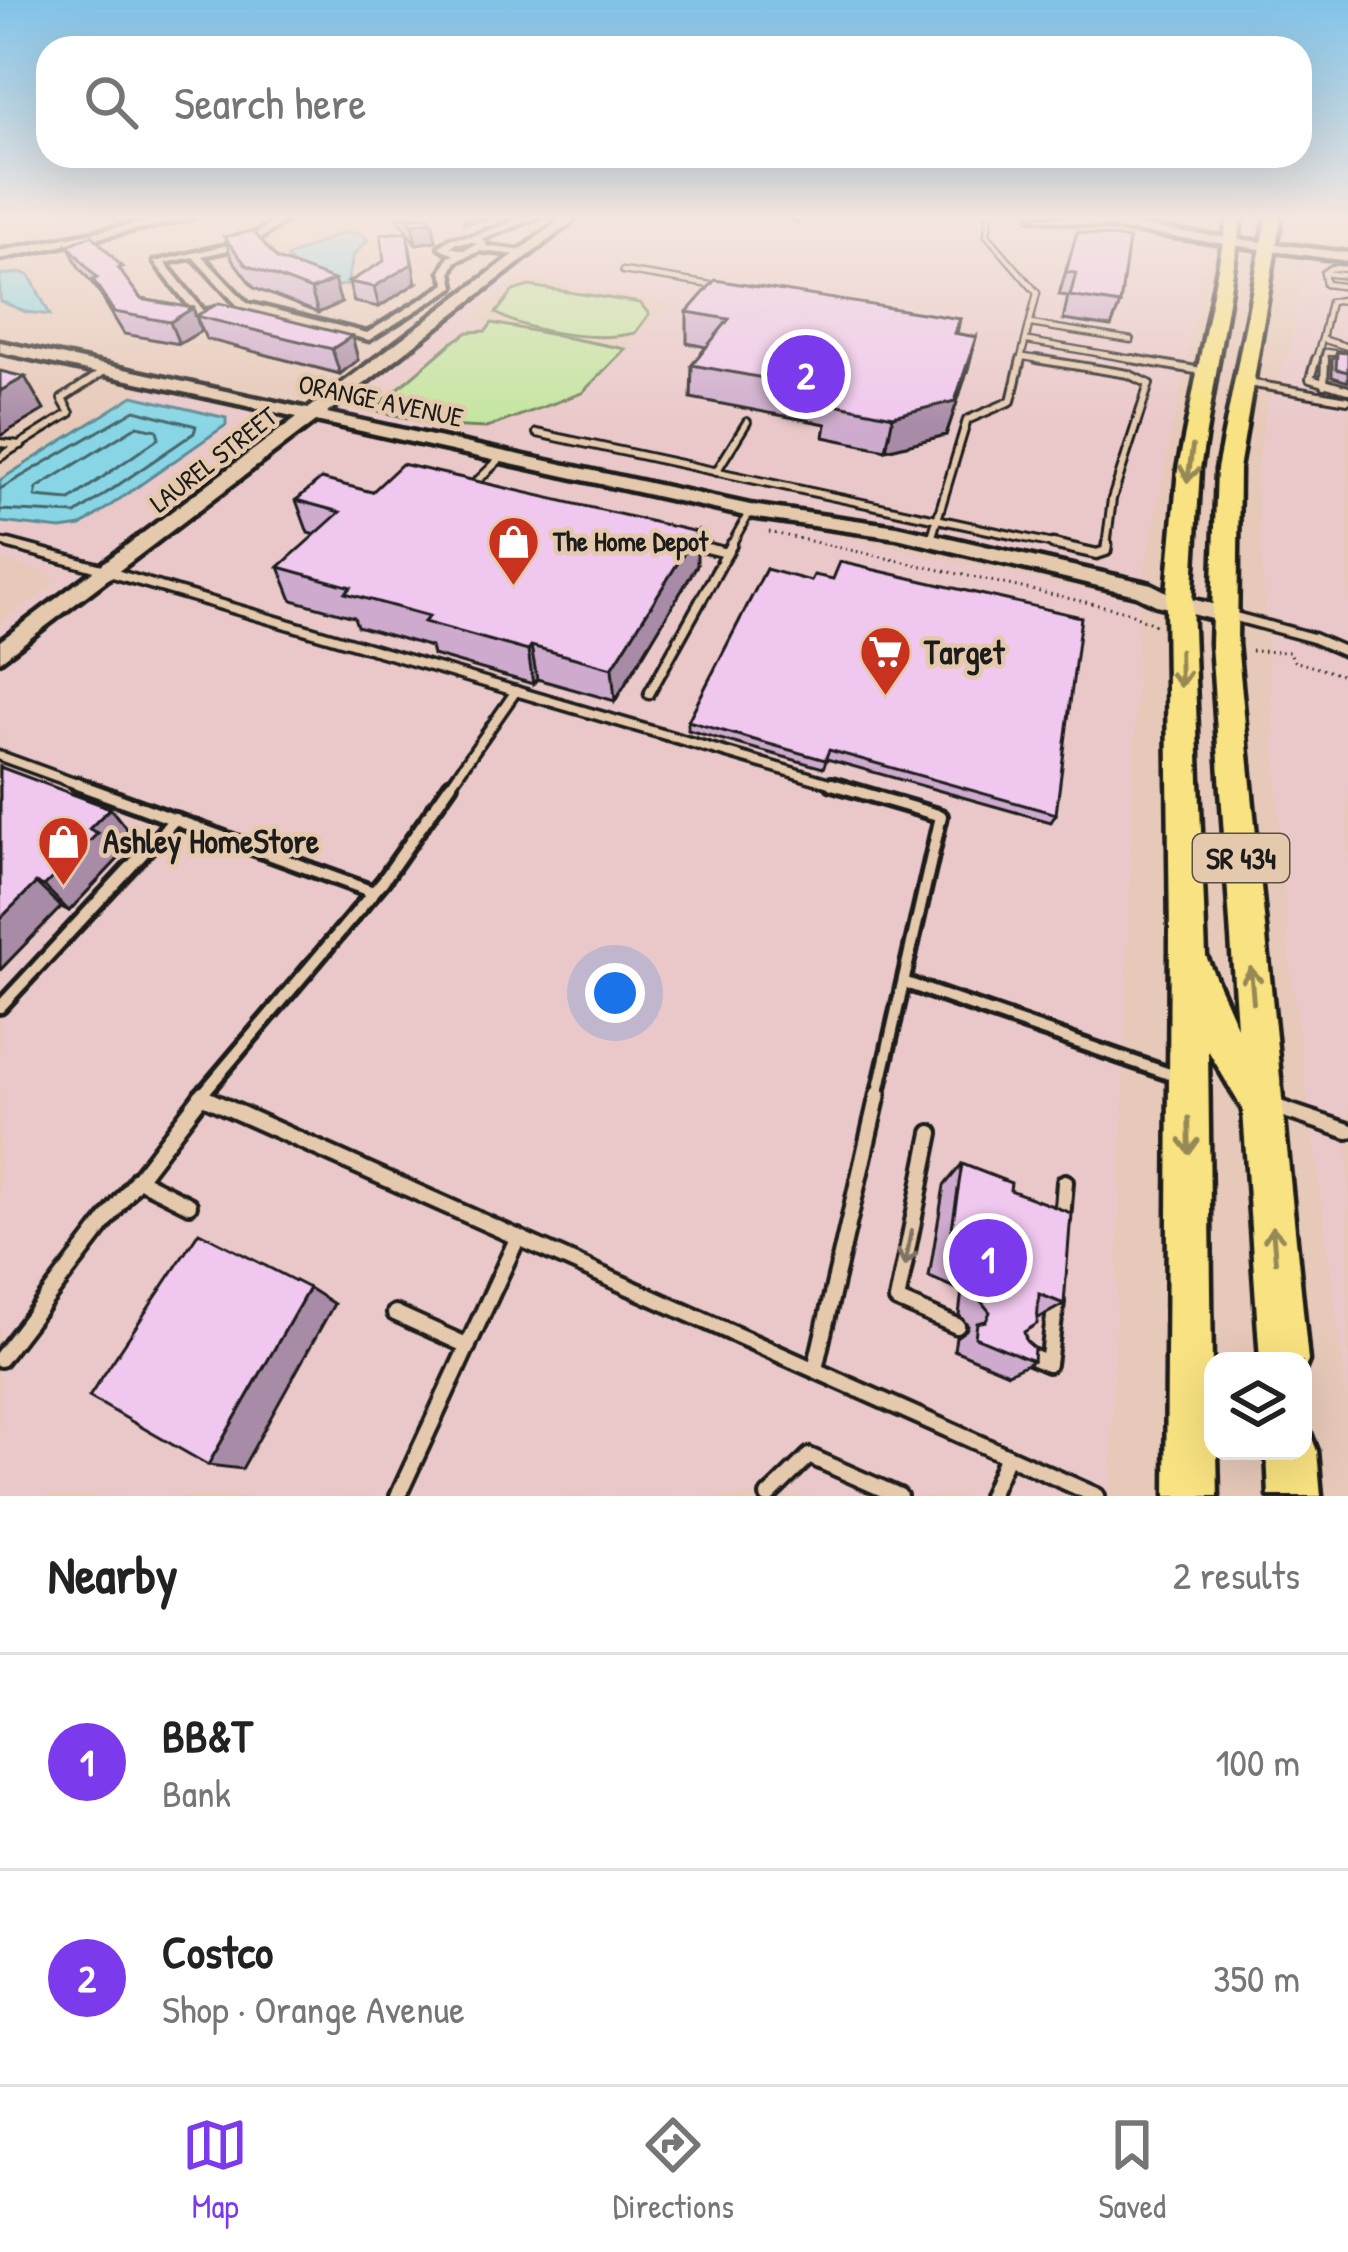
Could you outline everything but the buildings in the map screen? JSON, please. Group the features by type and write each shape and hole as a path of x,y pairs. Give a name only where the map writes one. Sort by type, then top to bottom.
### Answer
{"main road":[{"name":"SR 434","path":"1192,1496 1188,941 1171,602 1222,287"},
{"name":"SR 434","path":"1260,287 1228,469 1224,614 1283,1352"},
{"path":"1209,360 1241,382"},
{"path":"1209,360 1237,410"},
{"path":"1188,941 1222,1044 1241,1078 1262,1102"},
{"path":"1293,1460 1295,1496"}],"street":[{"path":"180,287 202,315 243,305 369,337 448,287"},
{"path":"226,287 243,305"},
{"name":"LAUREL STREET","path":"0,653 481,287"},
{"name":"ORANGE AVENUE","path":"0,347 750,511 795,528 1143,603 1171,602"},
{"name":"ORANGE AVENUE","path":"750,511 797,514 1143,589 1171,602 1224,614"}],"lane":[{"path":"930,543 967,420 1011,401 1031,324 1036,293 1031,287"},
{"path":"1328,287 1336,300"},
{"path":"1348,299 1336,300 1325,309 1310,379 1348,390"},
{"path":"1031,324 1131,340"},
{"path":"1322,339 1348,351"},
{"path":"1028,341 1209,360"},
{"path":"1315,394 1324,385 1326,352 1348,351"},
{"path":"537,434 1097,554 1106,551 1112,499 1149,384 1128,374 1024,357"},
{"path":"0,458 70,413 62,399 106,370"},
{"path":"1241,382 1348,400"},
{"path":"716,472 746,422"},
{"path":"0,443 21,445"},
{"path":"460,498 502,457"},
{"path":"649,694 750,511"},
{"path":"0,542 941,816 814,1370"},
{"path":"684,543 727,553"},
{"path":"1224,614 1313,638 1348,653"},
{"path":"0,1359 201,1096 373,892 516,691"},
{"path":"0,756 373,892"},
{"path":"0,1007 175,819"},
{"path":"906,983 1189,1081"},
{"path":"201,1096 1097,1496"},
{"path":"1262,1102 1348,1131"},
{"path":"931,1133 897,1300 957,1326"},
{"path":"137,1180 189,1205"},
{"path":"1061,1229 1065,1182"},
{"path":"398,1496 518,1237"},
{"path":"1011,1348 1048,1364 1058,1276"},
{"path":"395,1313 468,1346"},
{"path":"768,1496 809,1456 899,1496"},
{"path":"990,1496 1007,1456"}],"path":[{"path":"1268,655 1290,652 1294,661 1348,677"}],"shaded area":[{"path":"487,287 508,287 471,317 492,323 492,327 468,332 450,344 377,402 374,410 474,431 572,399 668,304 574,287 1201,287 1141,589 323,414"},
{"path":"1299,287 1348,287 1348,1402 1290,964 1256,476 1266,408 1290,348"},
{"path":"151,385 302,419 0,645 0,622 52,587 53,576 0,558 0,522 61,529 225,418 133,396"},
{"path":"314,422 1139,601 1110,1496 0,1496 0,661"}],"green space":[{"path":"534,287 640,303 649,314 635,333 619,336 544,330 496,313 513,291"},
{"path":"492,323 625,349 582,393 486,428 443,426 373,410 450,344 468,332 486,331"}],"water":[{"path":"0,287 36,287 50,315 26,312 0,301"},
{"path":"133,396 226,418 226,425 81,526 61,529 0,522 0,480"}],"place":[{"name":"Costco","path":"806,374"},
{"name":"The Home Depot","path":"514,587"},
{"name":"Target","path":"885,698"},
{"name":"Ashley HomeStore","path":"64,887"},
{"name":"BB&T","path":"988,1258"}]}
